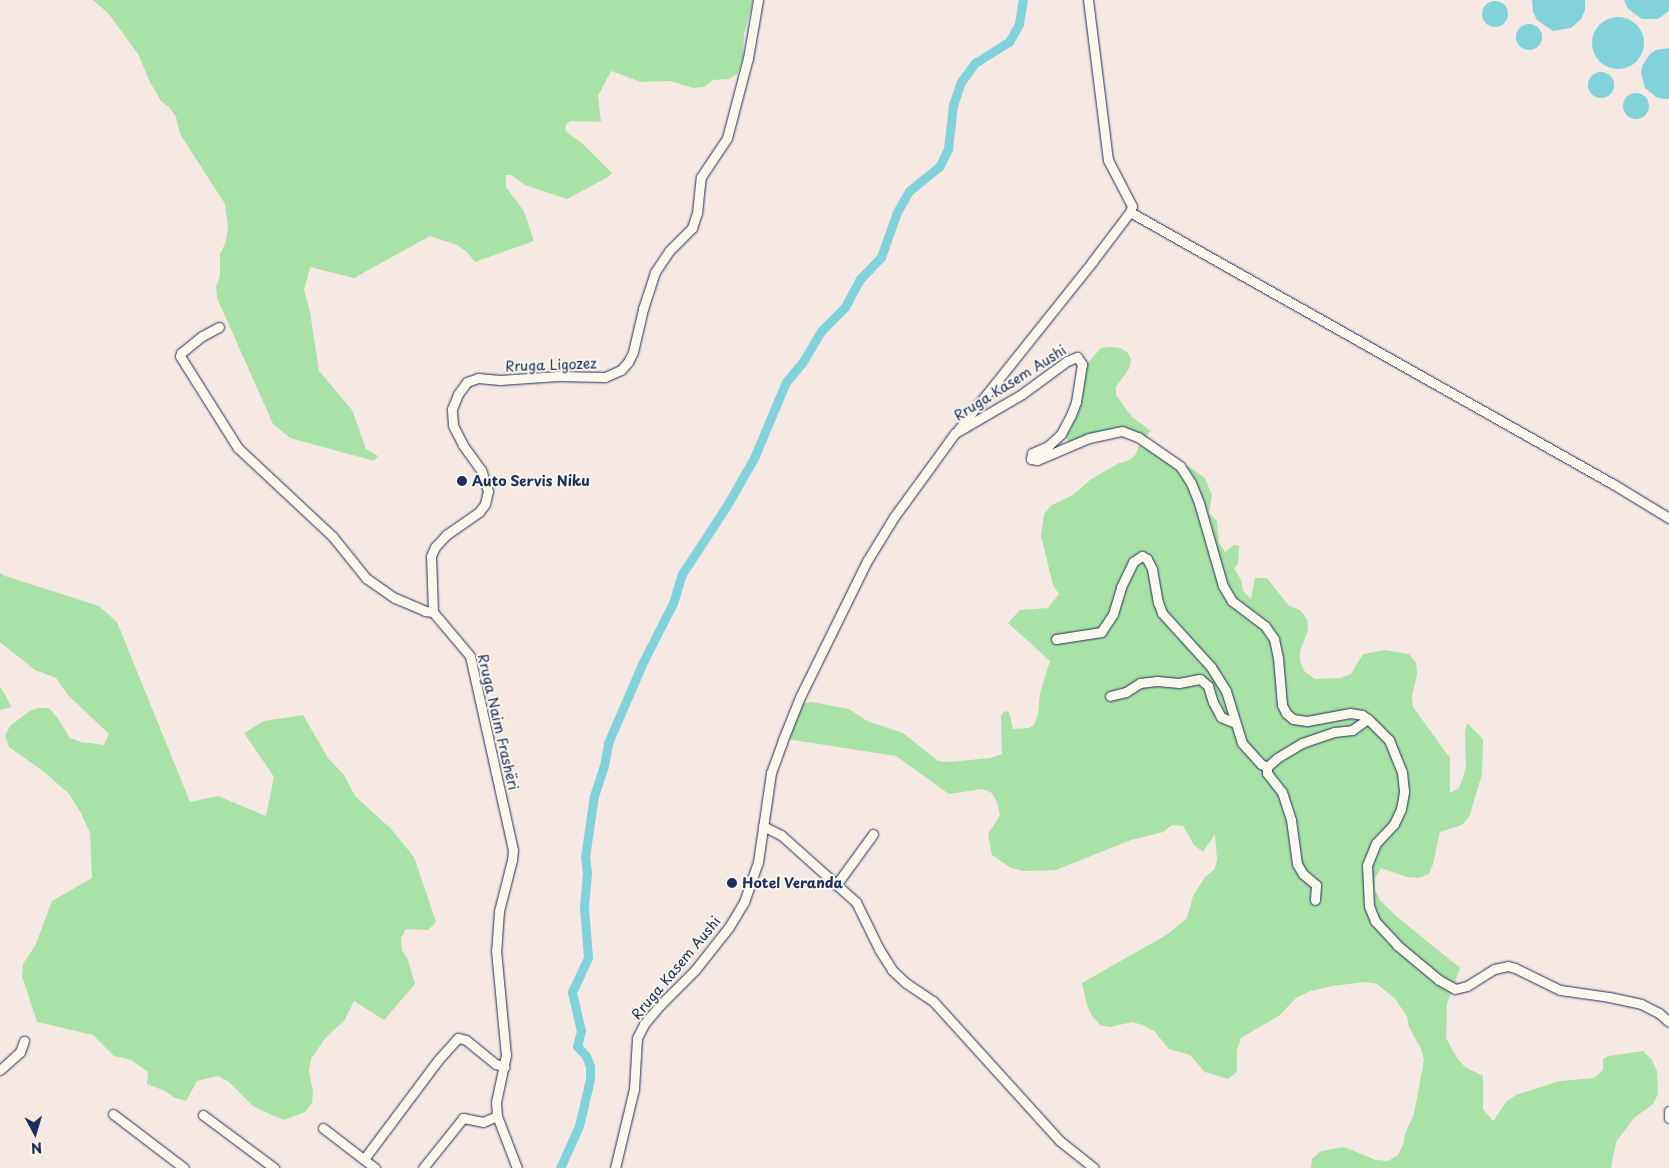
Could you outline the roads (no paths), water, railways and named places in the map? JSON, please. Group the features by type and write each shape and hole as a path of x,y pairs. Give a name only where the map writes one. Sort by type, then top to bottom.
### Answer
{"street":[{"name":"Rruga Ligozez","path":"433,612 432,556 435,547 446,535 479,512 485,504 488,491 481,470 463,445 453,425 452,409 458,394 467,382 478,378 500,380 558,376 605,377 621,370 628,362 633,352 643,310 656,272 669,251 692,228 697,213 701,177 727,138 748,58 758,0"},
{"path":"956,433 1130,212 1132,206 1129,197 1108,160 1088,0"},
{"path":"1130,212 1614,484 1669,518"},
{"path":"219,328 202,336 181,353 180,356 238,448 333,537 366,578 395,598 425,611 433,612"},
{"name":"Rruga Kasem Aushi","path":"615,1168 634,1089 637,1038 644,1024 660,1004 695,970 741,909 752,885 758,862 771,773 782,742 836,622 867,561 894,517 956,433 1022,394 1067,361 1078,357 1082,364 1076,402 1061,434 1048,446 1032,453 1032,459 1037,460 1089,438 1122,431 1138,437 1180,466 1191,483 1199,503 1223,586 1232,601 1265,626 1274,639 1278,658 1282,705 1286,713 1293,719 1306,721 1350,713 1368,719"},
{"path":"1056,639 1101,632 1113,614 1121,587 1133,562 1142,556 1147,559 1152,569 1162,613 1211,667 1226,691 1242,742 1256,760 1267,767"},
{"name":"Rruga Naim Frashëri","path":"433,612 470,656 512,850 512,860 499,911 496,950 506,1036 505,1067 496,1094 497,1116 517,1168"},
{"path":"1110,696 1126,692 1140,683 1157,681 1179,683 1200,680 1208,686 1212,702 1221,717 1235,723"},
{"path":"1316,900 1316,885 1303,874 1297,864 1291,820 1282,792 1267,773 1267,767 1277,758 1302,743 1334,732 1352,730 1368,719 1389,740 1402,772 1404,792 1401,809 1394,824 1376,842 1367,864 1369,906 1375,921 1397,944 1439,980 1460,989 1494,969 1508,966 1560,990 1641,1004 1659,1012 1669,1022"},
{"path":"763,826 781,835 856,902 879,949 892,970 906,984 933,1001 1060,1141 1094,1168"},
{"path":"836,884 873,834"},
{"path":"364,1159 438,1060 458,1038 466,1040 496,1064 505,1067"},
{"path":"0,1070 20,1052 24,1041"},
{"path":"1669,1112 1669,1118"},
{"path":"113,1114 184,1168"},
{"path":"203,1115 274,1168"},
{"path":"424,1168 463,1118 483,1122 497,1116"},
{"path":"323,1128 375,1168"}],"water":[{"path":"1532,0 1585,0 1585,9 1582,18 1571,28 1553,31 1537,20 1533,12"},
{"path":"1624,0 1669,0 1669,11 1658,19 1642,19 1628,9"},
{"path":"1495,1 1504,5 1508,14 1504,23 1495,27 1486,23 1482,14 1486,5"},
{"path":"1618,17 1628,19 1636,25 1642,33 1644,43 1642,53 1636,61 1628,67 1618,69 1608,67 1600,61 1594,53 1592,43 1594,33 1600,25 1608,19"},
{"path":"1529,24 1538,28 1542,37 1538,46 1529,50 1520,46 1516,37 1520,28"},
{"path":"1669,48 1669,99 1663,99 1656,97 1645,88 1641,73 1642,66 1650,54 1656,50"},
{"path":"1601,72 1610,76 1614,85 1610,94 1601,98 1592,94 1588,85 1592,76"},
{"path":"1636,93 1645,97 1649,106 1645,115 1636,119 1627,115 1623,106 1627,97"}],"waterway":[{"path":"560,1168 579,1126 590,1079 590,1066 586,1056 577,1046 581,1031 572,992 588,957 584,907 587,873 585,857 594,796 604,766 608,743 644,660 673,603 682,574 726,507 754,458 786,382 802,363 821,331 845,307 860,279 881,257 897,212 909,191 939,167 948,149 953,105 961,82 975,63 1009,42 1019,24 1023,0"}],"place":[{"name":"Auto Servis Niku","path":"462,481"},
{"name":"Hotel Veranda","path":"732,883"}]}
